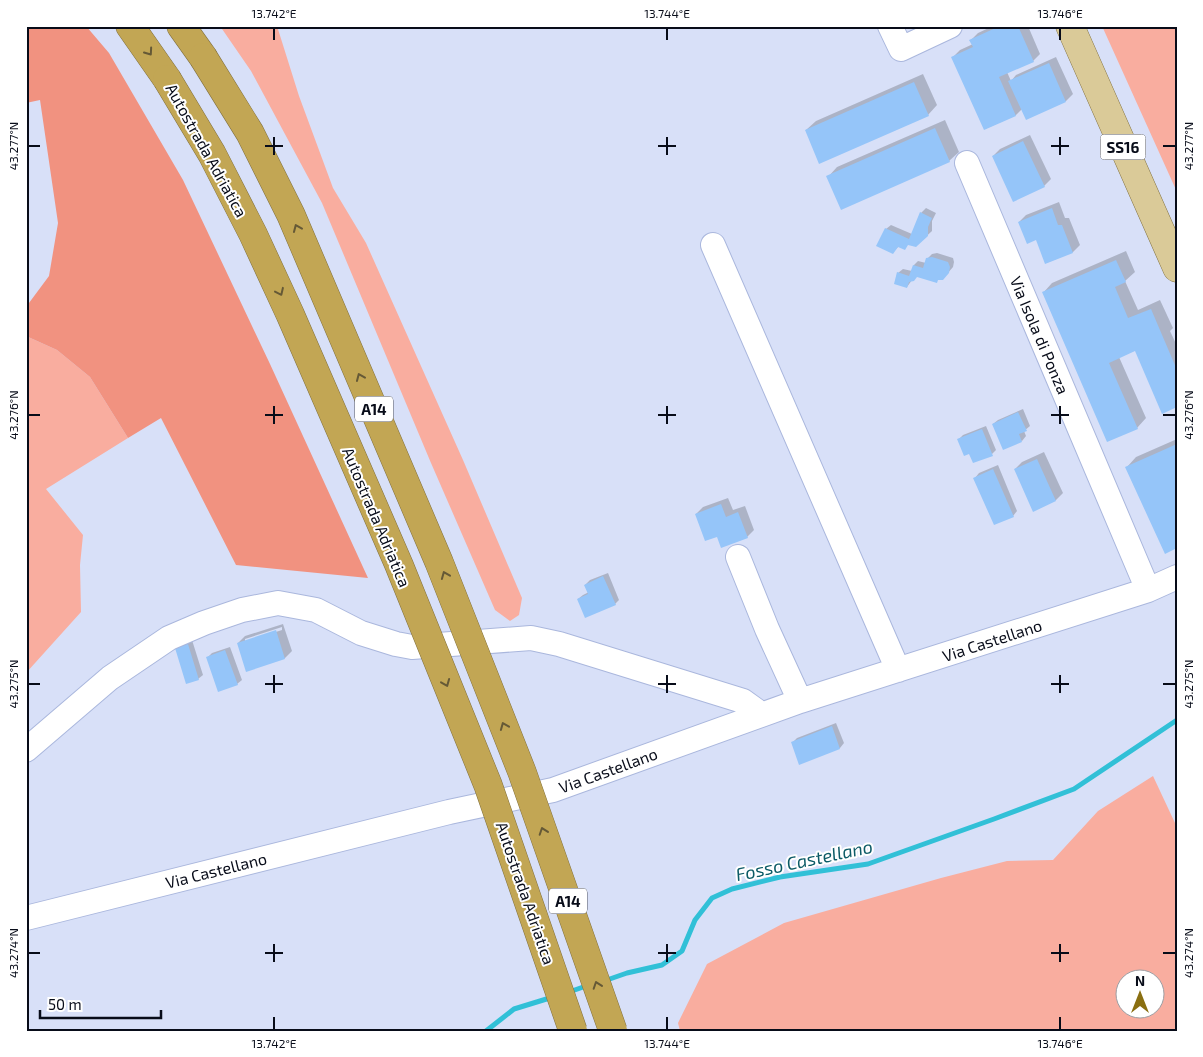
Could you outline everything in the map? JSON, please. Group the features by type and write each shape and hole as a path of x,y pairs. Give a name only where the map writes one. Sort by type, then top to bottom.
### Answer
{"highway":[{"name":"Autostrada Adriatica","path":"130,26 167,78 212,154 253,234 290,314 399,565 488,786 573,1031"},
{"name":"A14","path":"181,26 203,57 250,133 291,215 440,562 522,772 613,1031"}],"main road":[{"name":"SS16","path":"1070,26 1177,268"}],"street":[{"path":"890,26 901,49 950,26"},
{"name":"Via Isola di Ponza","path":"967,163 1148,590"},
{"path":"713,245 898,670"},
{"path":"738,558 767,629 800,701"},
{"name":"Via Castellano","path":"26,918 449,812 553,790 761,714 1148,590 1177,577"},
{"path":"26,750 110,678 169,638 242,610 278,604 316,610 362,633 412,647 531,638 558,644 743,701 761,714"}],"shaded area":[{"path":"26,26 86,26 109,53 183,180 368,578 236,565 161,418 128,438 90,377 57,350 26,336 26,307 49,276 58,223 40,100 26,103"},
{"path":"220,26 277,26 299,96 333,188 366,243 463,460 522,598 519,615 510,621 495,610 322,203 251,71"},
{"path":"1102,26 1177,26 1177,192"},
{"path":"26,336 57,350 90,377 128,438 46,489 83,535 80,565 81,612 26,673"},
{"path":"1153,776 1175,823 1177,823 1177,1031 680,1031 678,1023 707,964 784,923 1007,861 1053,860 1098,811"}],"building":[{"path":"1000,26 1018,26 1034,62 999,77 1016,116 984,130 951,57 973,47 969,40"},
{"path":"1049,63 1066,102 1026,120 1008,81"},
{"path":"914,82 929,116 819,164 805,130"},
{"path":"935,128 950,162 841,210 826,176"},
{"path":"1023,141 1045,187 1013,202 992,156"},
{"path":"1052,208 1058,225 1062,225 1073,253 1045,264 1036,240 1027,244 1018,222"},
{"path":"920,212 932,218 928,227 928,236 916,247 908,245 905,250 898,247 893,254 876,246 885,228 909,239"},
{"path":"932,257 948,262 950,267 949,273 943,280 938,280 937,283 917,277 914,281 909,282 907,288 894,284 897,272 909,276 913,265 923,268 926,258"},
{"path":"1116,260 1126,282 1115,287 1128,318 1151,309 1177,370 1177,407 1162,414 1135,351 1109,363 1138,429 1107,442 1042,292"},
{"path":"1018,412 1027,431 1019,434 1022,442 1003,450 992,424"},
{"path":"982,429 993,456 973,463 969,454 964,456 957,439"},
{"path":"1177,444 1177,548 1165,554 1125,467"},
{"path":"1037,459 1056,501 1033,512 1014,469"},
{"path":"993,469 1014,517 994,525 973,478"},
{"path":"721,504 726,517 738,512 748,538 721,548 717,537 705,541 695,514"},
{"path":"603,576 616,605 585,618 577,599 588,594 584,585"},
{"path":"276,630 285,659 246,672 237,643"},
{"path":"188,644 199,680 186,684 175,648"},
{"path":"225,650 238,685 218,692 206,657"},
{"path":"832,726 840,749 799,765 791,742"}],"waterway":[{"name":"Fosso Castellano","path":"604,981 627,973 662,965 682,951 695,920 712,898 732,889 780,877 868,864 1074,789 1177,720"},
{"name":"Fosso Castellano","path":"569,992 589,985"},
{"name":"Fosso Castellano","path":"486,1031 514,1009 553,997"}]}
